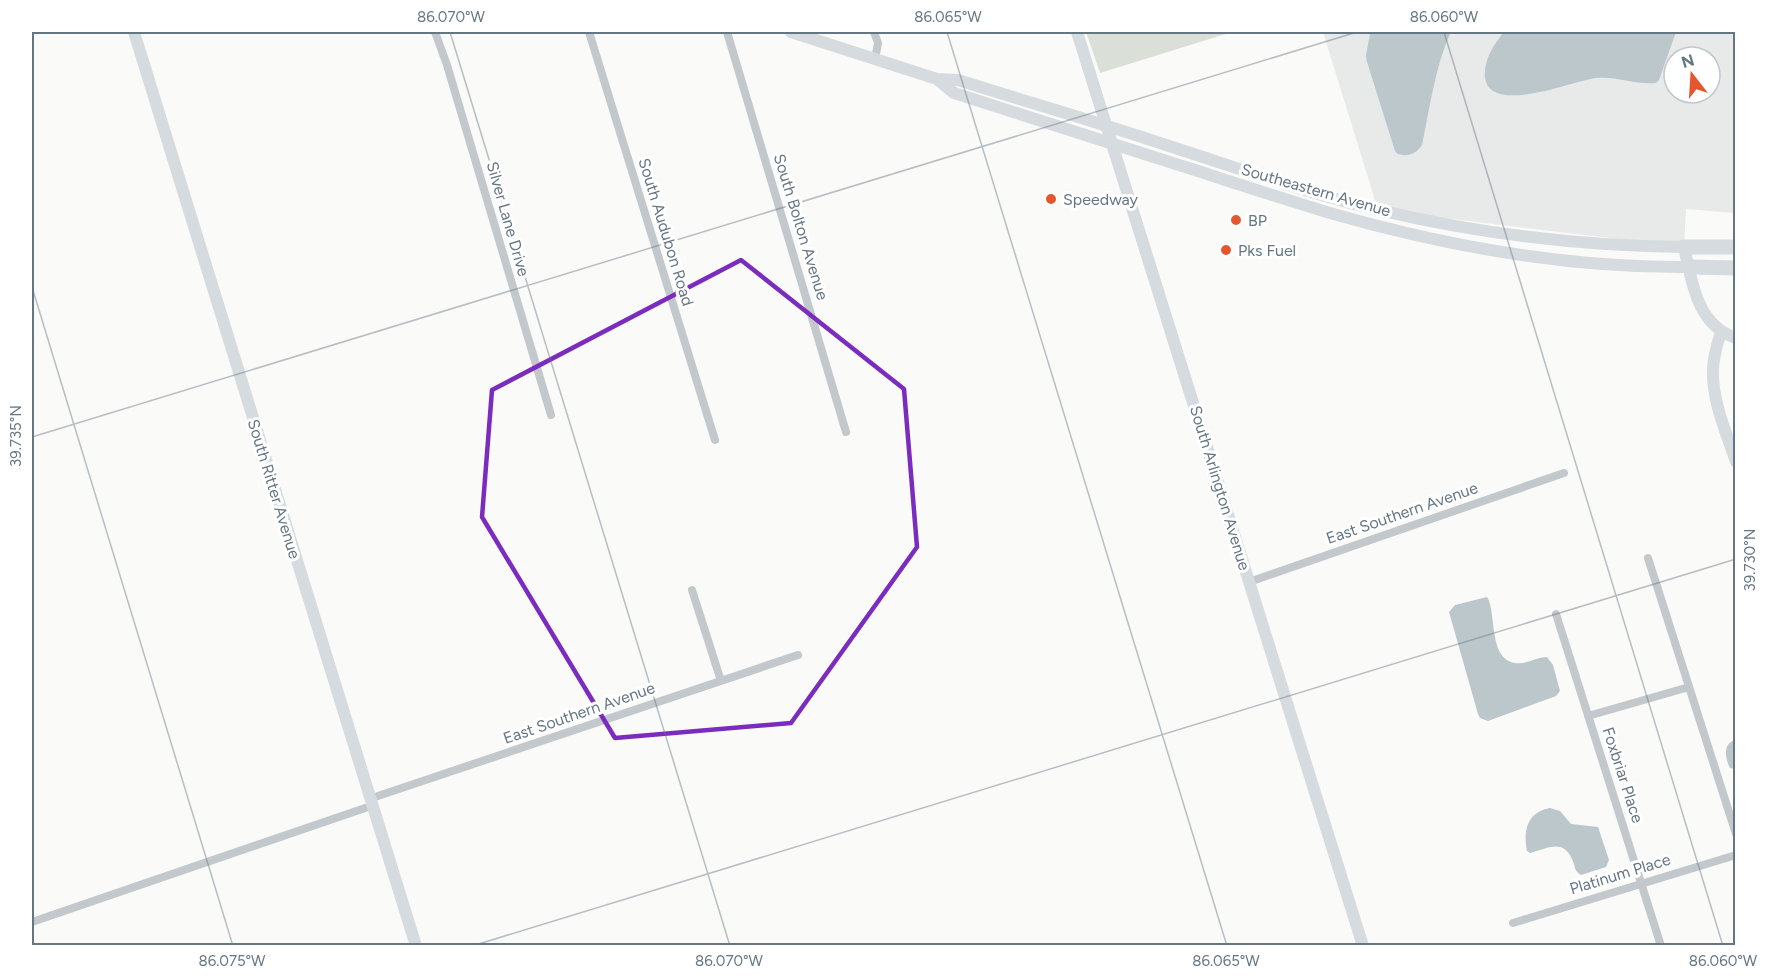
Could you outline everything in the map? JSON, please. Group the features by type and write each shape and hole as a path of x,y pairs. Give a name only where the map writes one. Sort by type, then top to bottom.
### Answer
{"highway":[{"path":"1684,247 1736,247"},
{"path":"1689,267 1736,268"}],"main road":[{"name":"South Ritter Avenue","path":"134,32 416,945"},
{"name":"Southeastern Avenue","path":"790,32 937,80 954,93 1322,210 1430,237 1494,249 1577,261 1689,267"},
{"name":"South Arlington Avenue","path":"1077,32 1363,945"},
{"name":"Southeastern Avenue","path":"937,80 958,80 1325,197 1393,213 1470,228 1557,240 1684,247"},
{"path":"1684,247 1702,310 1712,325 1721,332 1736,338"},
{"path":"1721,332 1713,367 1714,384 1736,462"}],"street":[{"name":"Silver Lane Drive","path":"435,32 451,76 551,415"},
{"name":"South Audubon Road","path":"590,32 715,440"},
{"name":"South Bolton Avenue","path":"727,32 846,432"},
{"path":"874,32 878,43 875,58"},
{"name":"East Southern Avenue","path":"1249,582 1564,473"},
{"path":"1648,558 1736,834"},
{"path":"692,590 721,681"},
{"name":"Foxbriar Place","path":"1556,614 1662,945"},
{"name":"East Southern Avenue","path":"32,922 370,802 798,655"},
{"path":"1588,716 1689,687"},
{"name":"Platinum Place","path":"1513,923 1736,855"}],"highlighted area":[{"path":"741,260 904,389 917,547 791,723 615,738 482,517 492,390"}],"shaded area":[{"path":"1086,32 1232,32 1100,73"},
{"path":"1323,32 1735,32 1735,213 1686,209 1684,247 1378,210"},
{"path":"1376,32 1451,32 1437,73 1422,145 1412,154 1402,155 1395,151 1367,62 1370,34"},
{"path":"1504,32 1676,32 1671,45 1662,45 1662,72 1656,83 1596,78 1535,93 1517,95 1502,94 1491,89 1485,78 1487,59"},
{"path":"1487,597 1497,645 1506,660 1523,663 1547,657 1553,665 1560,691 1556,696 1488,721 1480,718 1478,714 1449,612 1455,605"},
{"path":"1735,740 1735,769 1730,768 1726,754 1728,744"},
{"path":"1550,808 1560,811 1571,824 1598,827 1609,860 1606,867 1581,875 1566,850 1562,848 1556,846 1530,853 1527,851 1528,824 1536,814"}],"place":[{"name":"Speedway","path":"1051,199"},
{"name":"BP","path":"1236,220"},
{"name":"Pks Fuel","path":"1226,250"}]}
